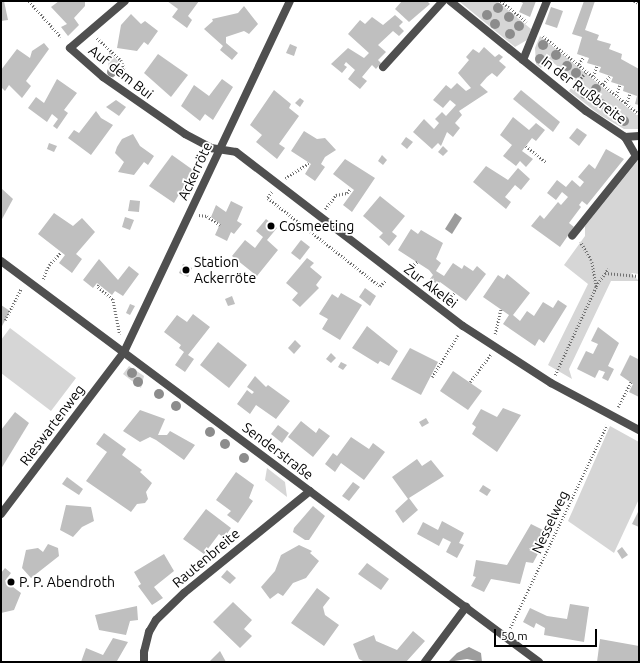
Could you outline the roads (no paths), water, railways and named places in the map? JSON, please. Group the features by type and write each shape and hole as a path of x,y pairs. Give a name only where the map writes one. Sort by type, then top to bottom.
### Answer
{"street":[{"name":"Auf dem Bui","path":"125,1 70,48 113,84 185,134 220,150"},
{"name":"Ackerröte","path":"124,352 290,1"},
{"path":"383,67 444,1"},
{"name":"In der Rußbreite","path":"450,1 608,128 625,137 636,156 572,236"},
{"path":"523,60 547,1"},
{"path":"625,137 639,136"},
{"name":"Zur Akelei","path":"220,150 236,152 463,326 551,384 639,430"},
{"name":"Senderstraße","path":"1,261 539,662"},
{"name":"Rieswartenweg","path":"1,514 124,352"},
{"name":"Rautenbreite","path":"144,662 144,652 149,632 156,620 184,593 310,491"},
{"path":"425,662 466,607"}],"place":[{"name":"Cosmeeting","path":"271,226"},
{"name":"Station Ackerröte","path":"186,270"},
{"name":"P. P. Abendroth","path":"11,582"}]}
